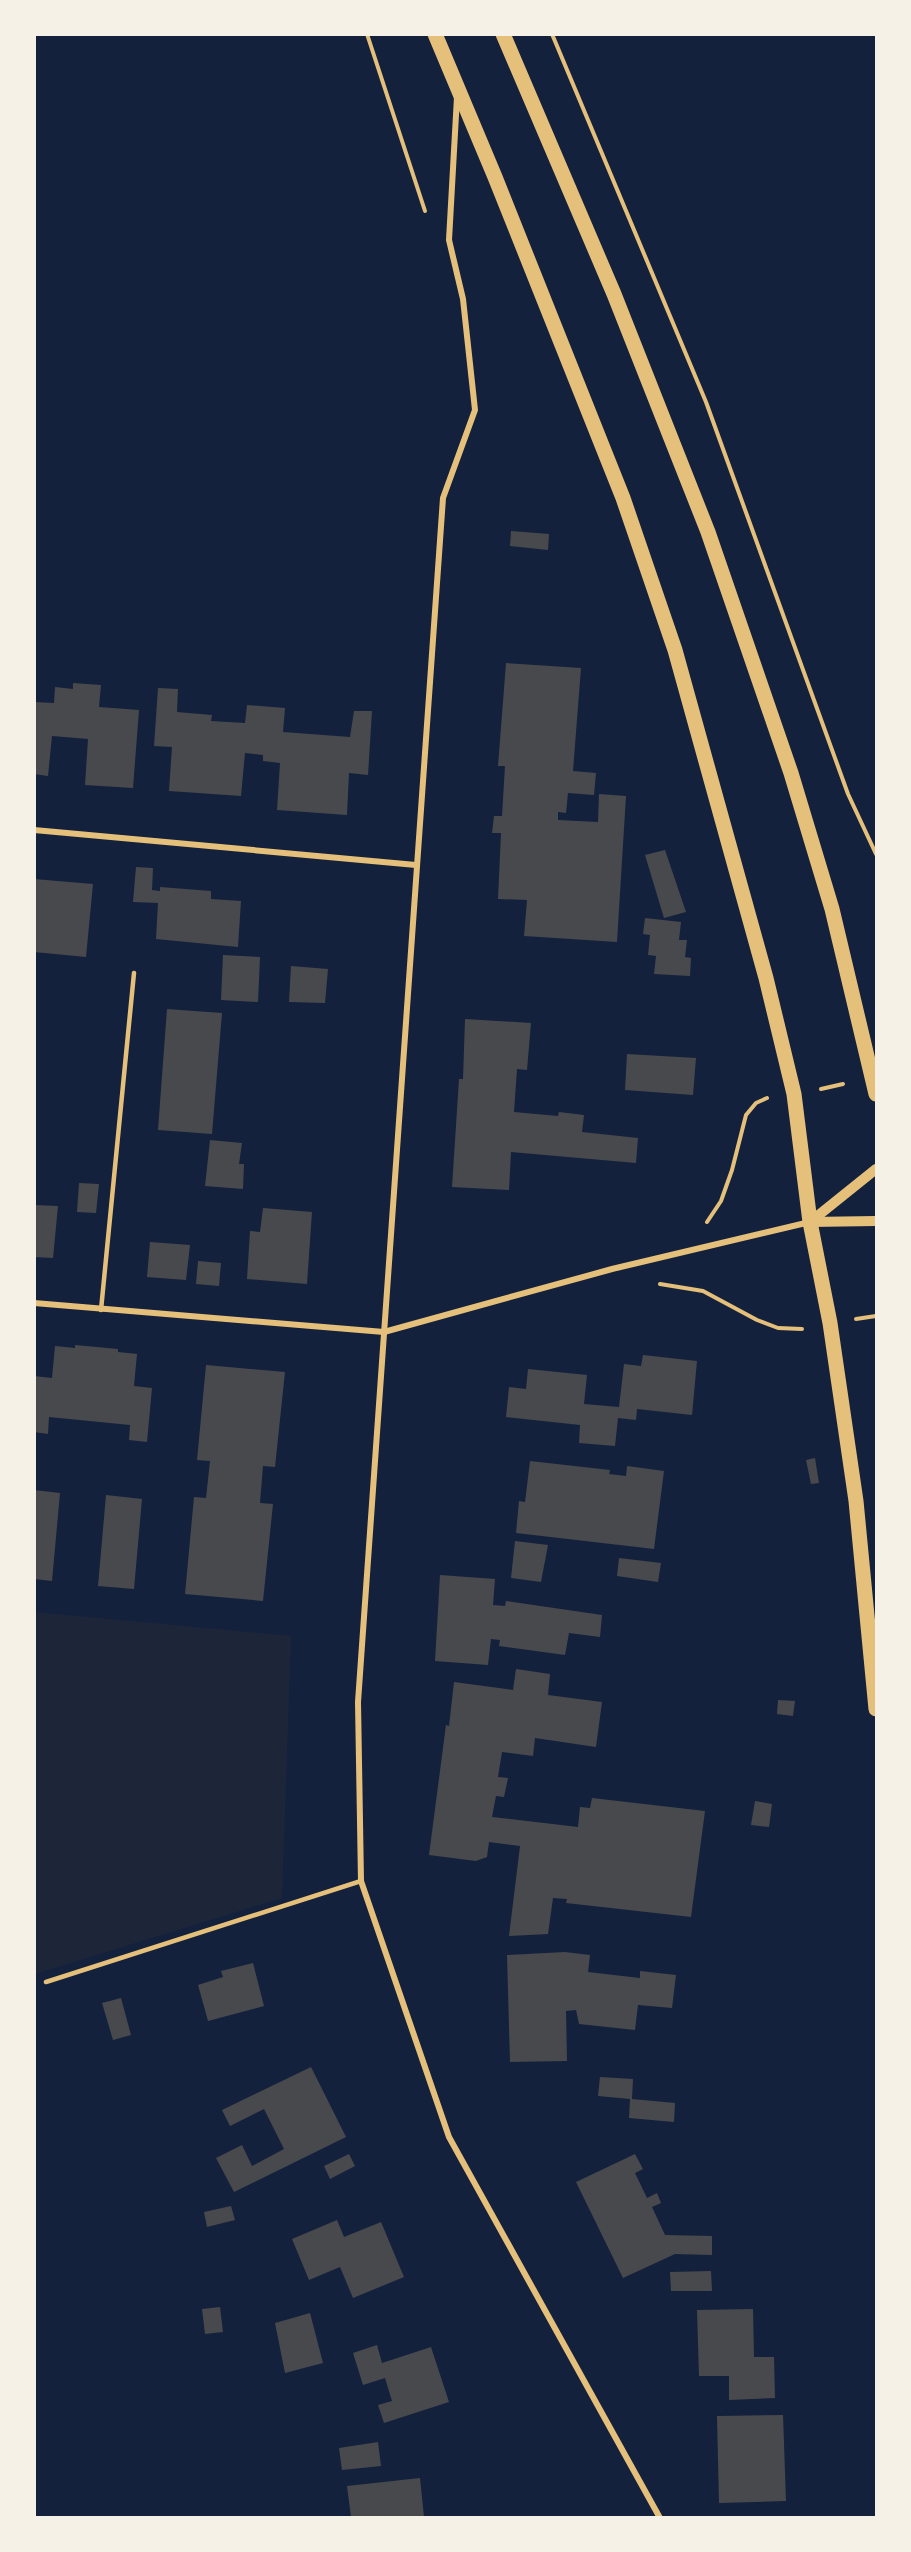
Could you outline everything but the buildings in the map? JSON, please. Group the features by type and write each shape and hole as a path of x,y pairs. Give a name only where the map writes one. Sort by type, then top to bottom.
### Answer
{"main road":[{"path":"435,34 623,498 675,650 766,978 794,1094 810,1222 830,1323 856,1501 876,1709"},
{"path":"503,34 614,294 708,532 832,909 876,1094"}],"street":[{"path":"458,88 448,240 463,299 475,410 443,498 358,1702 362,1881 449,2137 660,2517"},
{"path":"34,830 417,865"},
{"path":"810,1222 876,1169"},
{"path":"34,1303 384,1332 612,1269 810,1222 876,1221"}],"lane":[{"path":"101,1310 134,973"},
{"path":"46,1982 362,1881"}],"path":[{"path":"367,34 428,218"},
{"path":"552,34 706,402 848,794 876,854"},
{"path":"684,1253 722,1201 746,1115 756,1103 766,1098 874,1078"},
{"path":"612,1269 671,1287 703,1291 778,1328 796,1330 830,1323"}],"shaded area":[{"path":"35,1612 291,1636 282,1898 35,1974"}]}
